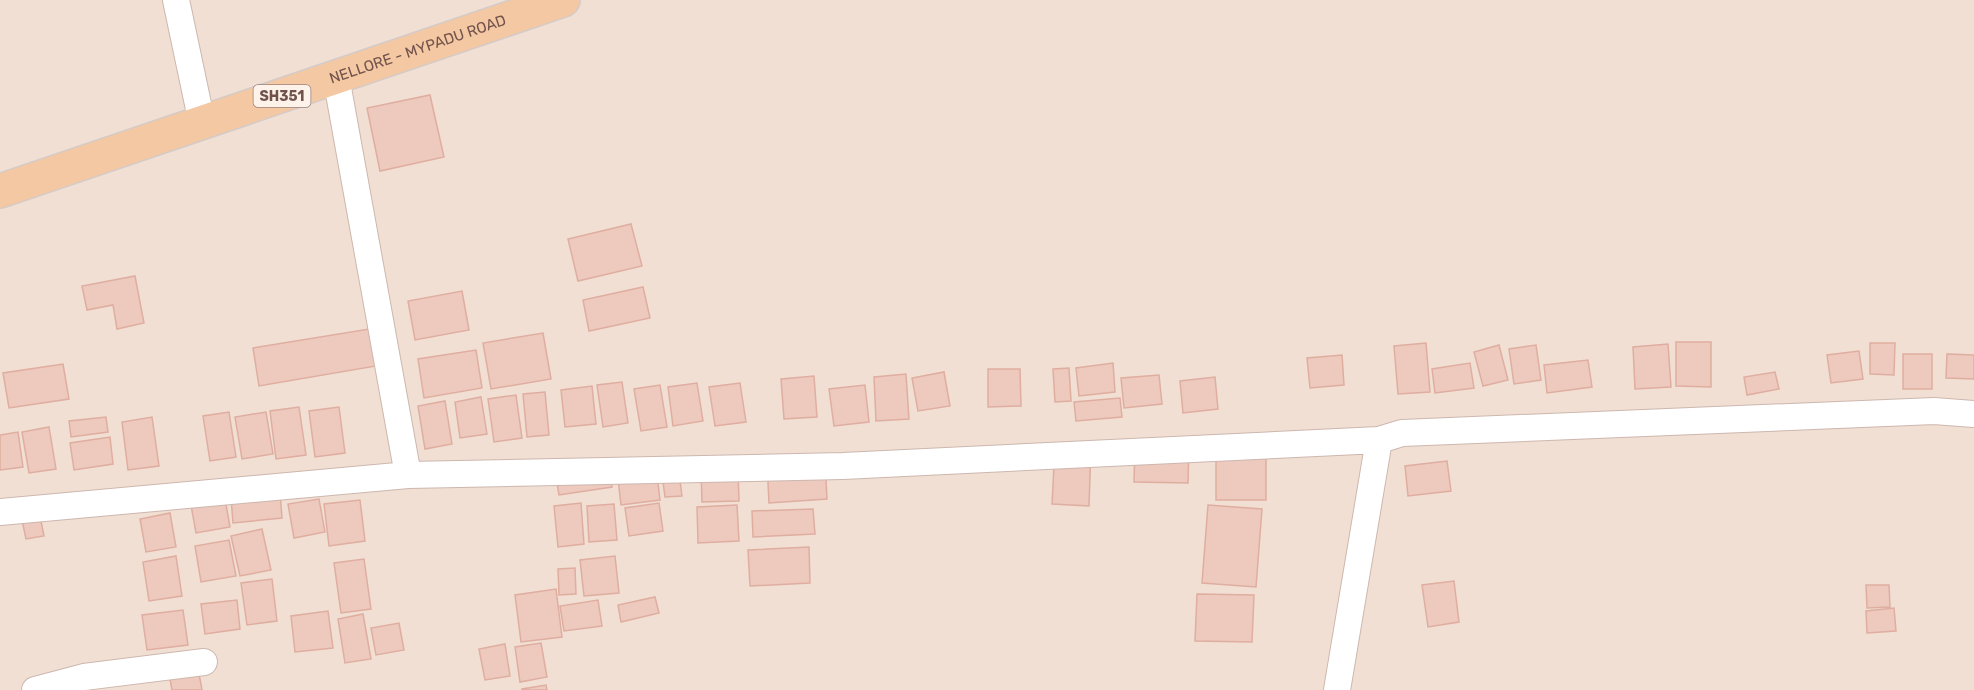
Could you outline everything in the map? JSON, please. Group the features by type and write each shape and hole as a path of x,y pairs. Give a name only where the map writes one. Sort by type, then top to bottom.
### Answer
{"main road":[{"name":"NELLORE - MYPADU ROAD","path":"0,191 563,0"}],"street":[{"path":"176,0 202,123"},
{"path":"336,77 408,475"},
{"path":"0,512 408,475 843,466 1379,440 1402,433 1934,411 1974,414"},
{"path":"1337,690 1379,440"},
{"path":"35,690 84,677 204,662"}],"shaded area":[{"path":"0,0 1974,0 1974,690 0,690"}],"building":[{"path":"430,95 444,157 380,171 367,108"},
{"path":"631,224 642,266 578,281 568,239"},
{"path":"135,276 144,323 117,329 113,305 87,310 82,286"},
{"path":"643,287 650,318 589,331 583,300"},
{"path":"462,291 469,330 415,340 408,301"},
{"path":"369,329 376,366 259,386 253,348"},
{"path":"543,333 551,379 491,389 483,343"},
{"path":"1676,342 1711,342 1711,387 1676,386"},
{"path":"1426,343 1430,392 1398,394 1394,346"},
{"path":"1870,343 1895,343 1894,375 1870,374"},
{"path":"1668,344 1671,387 1635,389 1633,347"},
{"path":"1499,345 1508,380 1483,386 1474,352"},
{"path":"1536,345 1541,380 1514,384 1509,349"},
{"path":"476,350 482,388 424,398 418,359"},
{"path":"1859,351 1863,379 1831,383 1827,355"},
{"path":"1903,354 1932,354 1932,389 1903,389"},
{"path":"1947,354 1974,355 1974,379 1946,378"},
{"path":"1342,355 1344,385 1310,388 1307,358"},
{"path":"1588,360 1592,387 1547,393 1544,365"},
{"path":"1113,363 1115,392 1079,396 1076,368"},
{"path":"1470,363 1474,388 1435,393 1432,369"},
{"path":"63,364 69,399 9,408 3,373"},
{"path":"1069,368 1071,401 1055,402 1053,369"},
{"path":"988,369 1020,369 1021,406 988,407"},
{"path":"944,372 950,406 918,411 912,378"},
{"path":"1775,372 1779,389 1747,395 1744,377"},
{"path":"906,374 909,419 876,421 874,377"},
{"path":"1159,375 1162,404 1124,408 1121,378"},
{"path":"814,376 817,417 784,419 781,379"},
{"path":"1215,377 1218,409 1183,413 1180,381"},
{"path":"622,382 628,423 603,427 597,385"},
{"path":"697,383 703,421 673,426 668,387"},
{"path":"740,383 746,422 715,426 709,387"},
{"path":"660,385 667,427 641,431 634,389"},
{"path":"865,385 869,422 834,426 829,389"},
{"path":"592,386 596,424 565,427 561,390"},
{"path":"545,392 549,435 527,437 523,394"},
{"path":"516,395 522,438 494,442 488,399"},
{"path":"481,397 487,434 460,438 455,402"},
{"path":"1120,398 1122,417 1076,421 1074,402"},
{"path":"445,401 452,444 425,449 418,406"},
{"path":"299,407 306,455 276,459 270,411"},
{"path":"339,407 345,453 315,457 309,411"},
{"path":"229,412 236,457 210,461 203,416"},
{"path":"266,412 273,454 242,459 235,417"},
{"path":"106,417 108,432 71,437 69,421"},
{"path":"152,417 159,466 128,470 122,422"},
{"path":"49,427 56,469 29,473 22,432"},
{"path":"18,432 23,467 0,470 0,435"},
{"path":"110,437 113,464 74,470 70,443"},
{"path":"1216,442 1266,442 1266,500 1216,500"},
{"path":"1135,444 1189,445 1188,483 1134,482"},
{"path":"1055,446 1091,447 1089,506 1052,504"},
{"path":"825,459 827,499 769,503 767,462"},
{"path":"1447,461 1451,491 1408,496 1405,466"},
{"path":"609,464 612,487 559,495 555,472"},
{"path":"678,465 682,496 665,497 661,467"},
{"path":"738,470 739,501 702,502 701,471"},
{"path":"657,475 660,500 621,505 618,479"},
{"path":"280,492 282,518 233,523 231,497"},
{"path":"225,499 230,527 196,533 191,505"},
{"path":"319,499 325,532 294,538 288,504"},
{"path":"360,500 365,541 329,546 324,504"},
{"path":"37,502 44,536 26,539 19,506"},
{"path":"581,503 584,544 558,547 554,506"},
{"path":"659,503 663,531 629,536 625,508"},
{"path":"614,504 617,540 589,542 587,506"},
{"path":"737,505 739,541 698,543 697,507"},
{"path":"1208,505 1262,509 1256,587 1202,583"},
{"path":"813,509 815,534 753,537 752,511"},
{"path":"170,513 176,547 146,552 140,519"},
{"path":"262,529 271,570 240,576 231,536"},
{"path":"229,540 236,576 201,582 195,546"},
{"path":"809,547 810,583 750,586 748,550"},
{"path":"176,556 182,596 149,601 143,562"},
{"path":"615,556 619,593 584,596 580,560"},
{"path":"364,559 371,609 341,613 334,563"},
{"path":"575,568 576,594 559,595 558,569"},
{"path":"272,579 277,621 247,625 241,583"},
{"path":"1454,581 1459,622 1428,627 1422,585"},
{"path":"1866,585 1889,585 1890,607 1867,608"},
{"path":"556,589 562,637 521,642 515,595"},
{"path":"1197,594 1254,595 1252,642 1195,641"},
{"path":"655,597 659,613 621,622 618,605"},
{"path":"237,600 240,629 205,634 201,604"},
{"path":"598,600 602,626 564,631 560,606"},
{"path":"1894,608 1896,631 1867,633 1866,611"},
{"path":"183,610 188,645 147,650 142,615"},
{"path":"328,611 333,648 295,652 291,616"},
{"path":"363,614 371,659 345,663 338,619"},
{"path":"399,623 404,650 376,655 371,628"},
{"path":"541,643 547,677 520,682 515,647"},
{"path":"505,644 510,676 485,680 479,649"},
{"path":"198,668 202,690 172,690 169,674"},
{"path":"546,685 547,690 522,690 522,689"}]}
